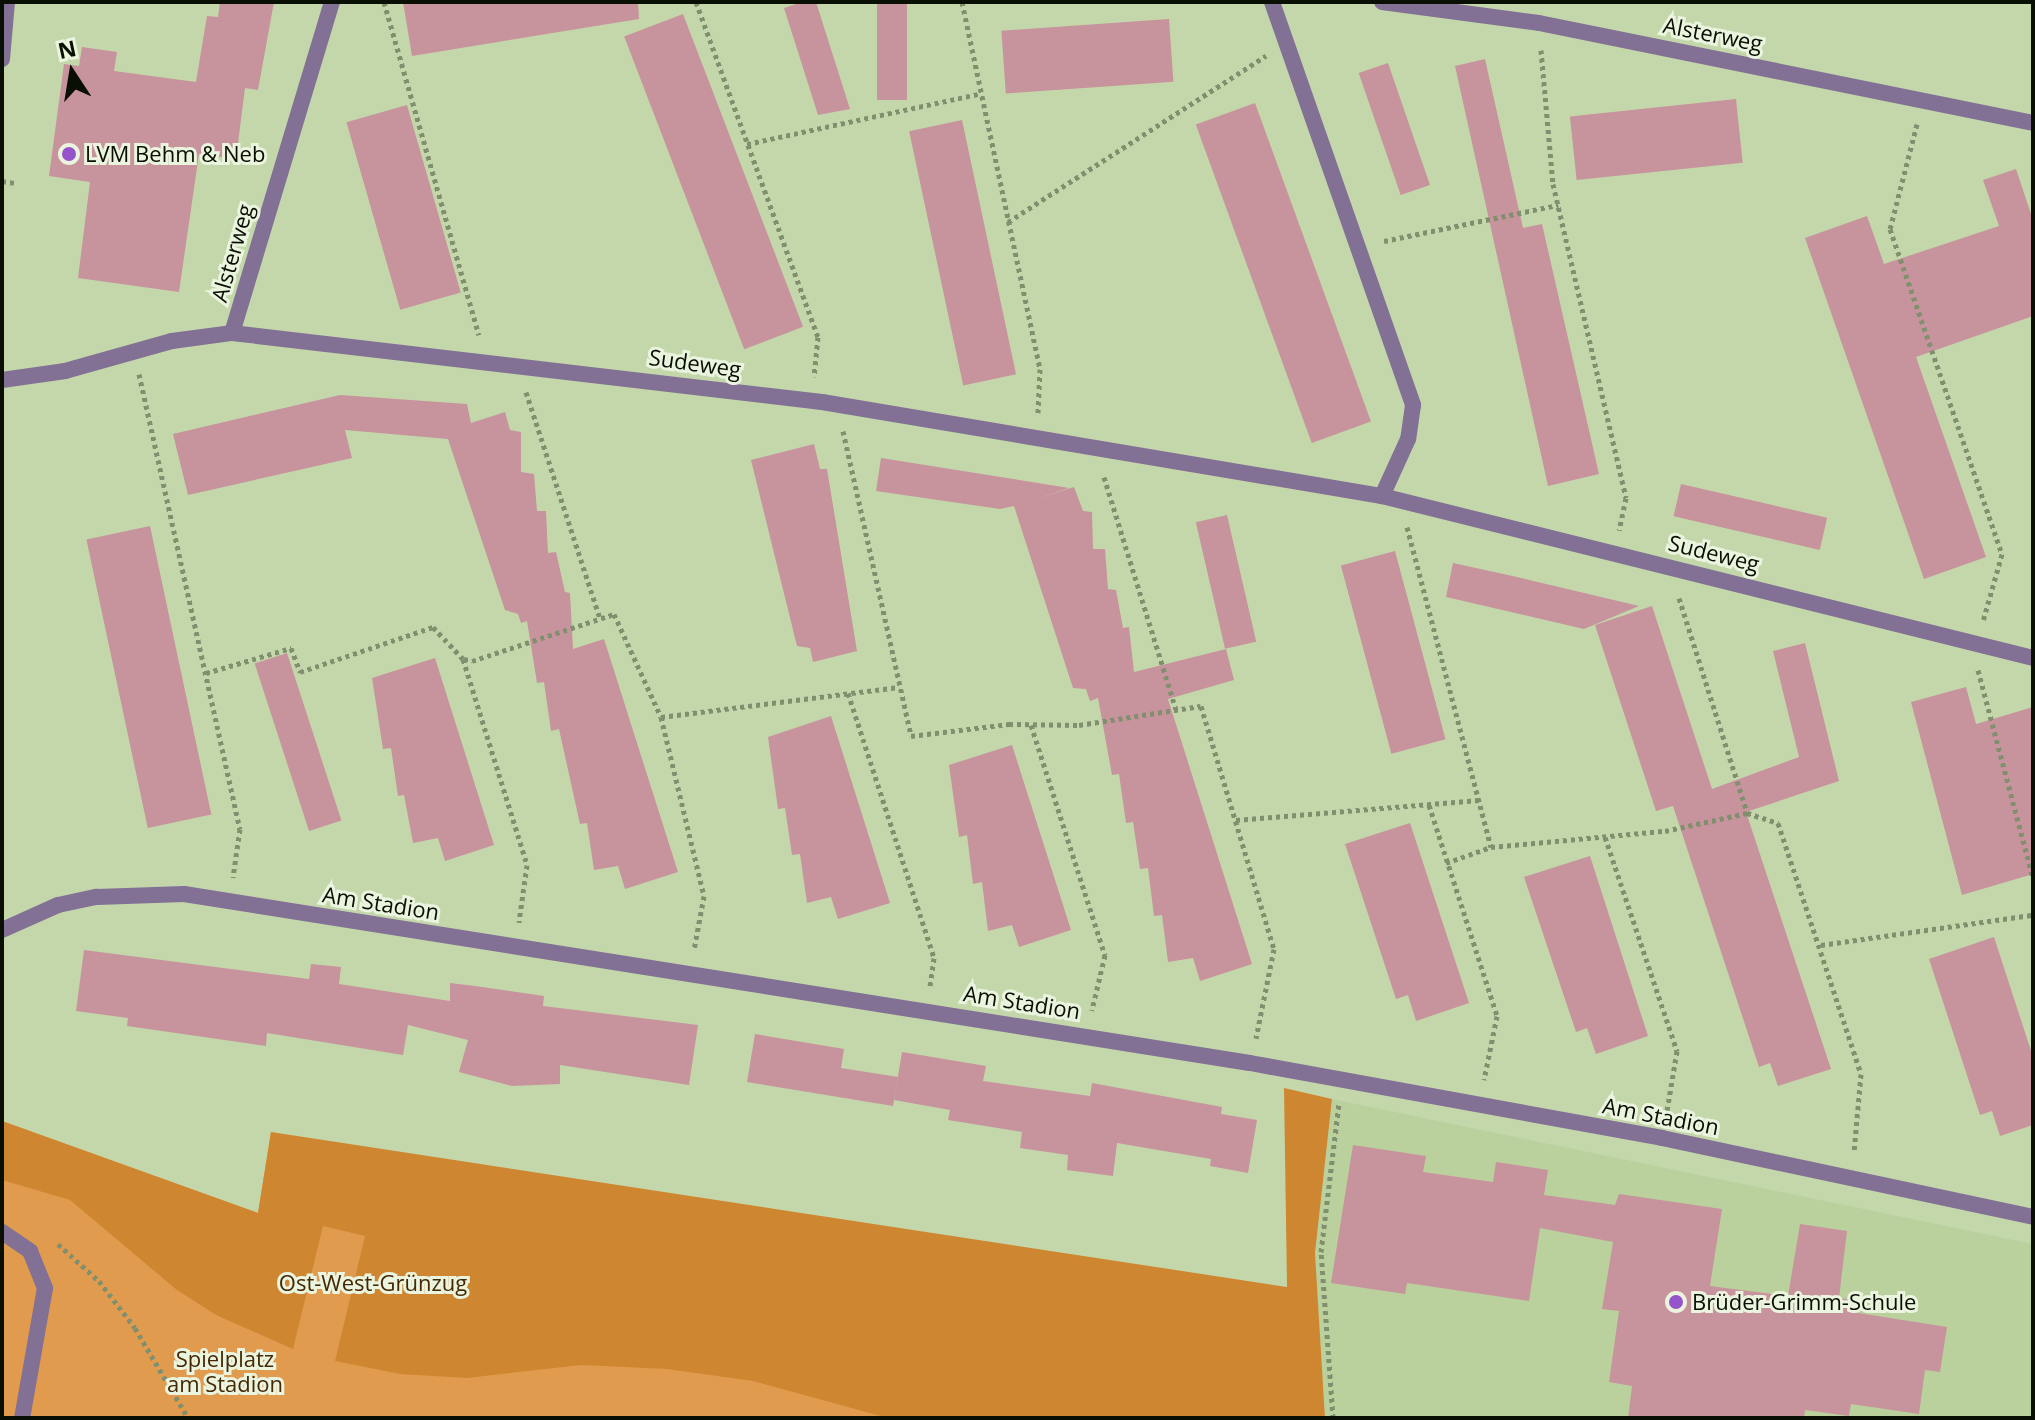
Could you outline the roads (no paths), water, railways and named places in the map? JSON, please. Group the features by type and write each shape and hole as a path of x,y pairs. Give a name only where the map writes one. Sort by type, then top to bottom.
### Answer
{"street":[{"path":"2,59 7,2"},
{"name":"Alsterweg","path":"232,333 332,2"},
{"path":"1272,2 1413,405 1408,439 1382,496"},
{"name":"Alsterweg","path":"1382,2 1539,23 1924,97 2033,123"},
{"name":"Sudeweg","path":"2,380 65,371 134,350 232,333 502,362 822,402 1094,444 1382,496 1677,566 2033,658"},
{"name":"Am Stadion","path":"2,930 58,905 97,897 184,894 927,1009 1342,1079 1662,1138 2033,1217"},
{"path":"2,1232 30,1251 45,1288 22,1418"}],"place":[{"name":"LVM Behm & Neb","path":"69,154"},
{"name":"Brüder-Grimm-Schule","path":"1676,1302"}],"park label":[{"name":"Ost-West-Grünzug","path":"373,1283"},
{"name":"Spielplatz am Stadion","path":"225,1370"}]}
